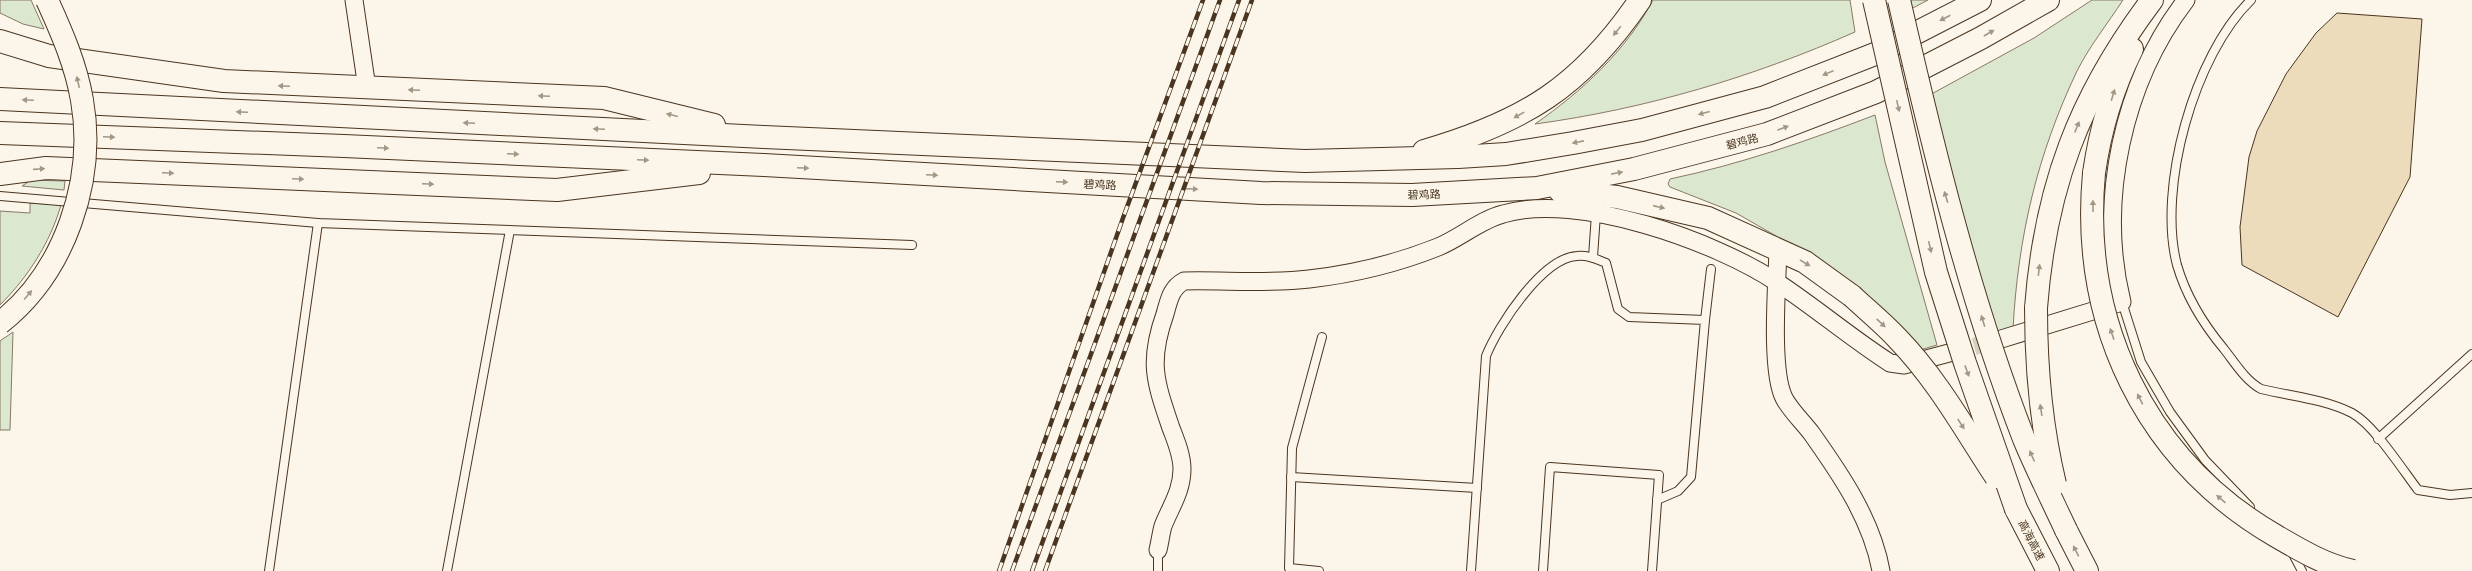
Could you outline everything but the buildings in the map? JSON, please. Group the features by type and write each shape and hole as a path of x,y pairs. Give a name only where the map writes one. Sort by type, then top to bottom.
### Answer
{"highway":[{"path":"0,323 23,301 49,266 68,230 81,186 84,146 82,101 71,57 47,0"},
{"path":"1387,160 1475,135 1504,123 1534,106 1582,71 1602,50 1640,0"},
{"path":"1874,0 1936,272 1965,363 2016,509"},
{"path":"1899,0 1938,171 1991,346 2025,440 2066,530 2087,571"},
{"path":"0,99 764,137 1305,161 1387,160 1506,154 1642,130 1757,100 1875,54 1980,0"},
{"name":"碧鸡路","path":"764,165 1260,193 1412,195 1537,188 1634,170 1767,134 1876,92 1981,38 2048,0"},
{"path":"2066,530 2049,456 2036,356 2036,308 2041,254 2052,195 2063,163 2089,102 2124,37 2152,0"},
{"path":"2158,0 2130,53 2114,90 2098,147 2094,173 2093,244 2102,299 2114,341 2145,411 2175,453 2202,483 2229,506 2312,557 2353,571"},
{"path":"0,40 49,56 224,81 604,98 764,137"},
{"path":"0,133 352,146 764,165"},
{"path":"0,174 46,168 557,190 764,165"},
{"path":"1537,188 1617,197 1708,218 1805,262 1852,296 1897,338 1935,384 2016,509"},
{"name":"高海高速","path":"2016,509 2048,571"}],"street":[{"path":"354,0 367,88"},
{"path":"1998,340 2122,302 2116,280 2113,218 2120,157 2133,101 2148,62 2170,21 2186,0"},
{"path":"1158,550 1163,527 1181,484 1182,467 1179,449 1154,373 1157,335 1176,286 1184,281 1308,280 1367,270 1439,246 1503,214 1538,209 1596,214 1658,228 1725,255 1777,282 1890,363 1904,365 1949,353"},
{"path":"1778,250 1778,370 1784,398 1838,471 1857,503 1870,535 1881,571"}],"lane":[{"path":"2251,0 2224,34 2202,73 2185,128 2174,177 2171,212 2173,242 2177,265 2186,289 2198,313 2251,383 2261,389 2336,407 2353,414 2367,424 2418,490 2450,495 2472,493"},
{"path":"0,196 318,224 912,245"},
{"path":"1593,257 1596,214"},
{"path":"269,571 318,224"},
{"path":"447,571 510,230"},
{"path":"1471,571 1486,356 1493,338 1520,298 1548,269 1575,256 1593,257 1606,264 1618,309 1629,317 1705,320"},
{"path":"1657,500 1678,491 1691,477 1711,269"},
{"path":"2122,302 2141,362 2170,412 2205,460 2297,557 2302,571"},
{"path":"1319,571 1289,568 1292,448 1322,337"},
{"path":"2378,439 2472,354"},
{"path":"1543,571 1550,467 1659,476 1652,571"},
{"path":"1291,477 1477,488"},
{"path":"1158,550 1158,571"}],"green space":[{"path":"0,0 31,0 44,29 23,24 0,13"},
{"path":"1653,0 1850,0 1855,32 1778,63 1698,89 1617,110 1535,124 1586,84 1601,69 1629,37"},
{"path":"1904,0 1928,0 1907,11"},
{"path":"2092,0 2123,0 2093,44 2077,71 2063,102 2040,165 2019,262 2013,329 1987,335 1926,97 2034,38"},
{"path":"1875,115 1885,162 1937,345 1913,352 1811,256 1736,213 1670,187 1668,184 1670,179 1774,151"},
{"path":"31,180 65,181 64,190 22,186"},
{"path":"30,203 61,205 51,233 37,259 20,283 0,305 0,211 30,213"},
{"path":"13,332 10,430 0,430 0,341"}],"tunnel":[{"path":"1950,353 1998,340"}],"railway":[{"path":"999,571 1123,218 1203,0"},
{"path":"1012,571 1220,0"},
{"path":"1032,571 1239,0"},
{"path":"1045,571 1252,0"}]}
